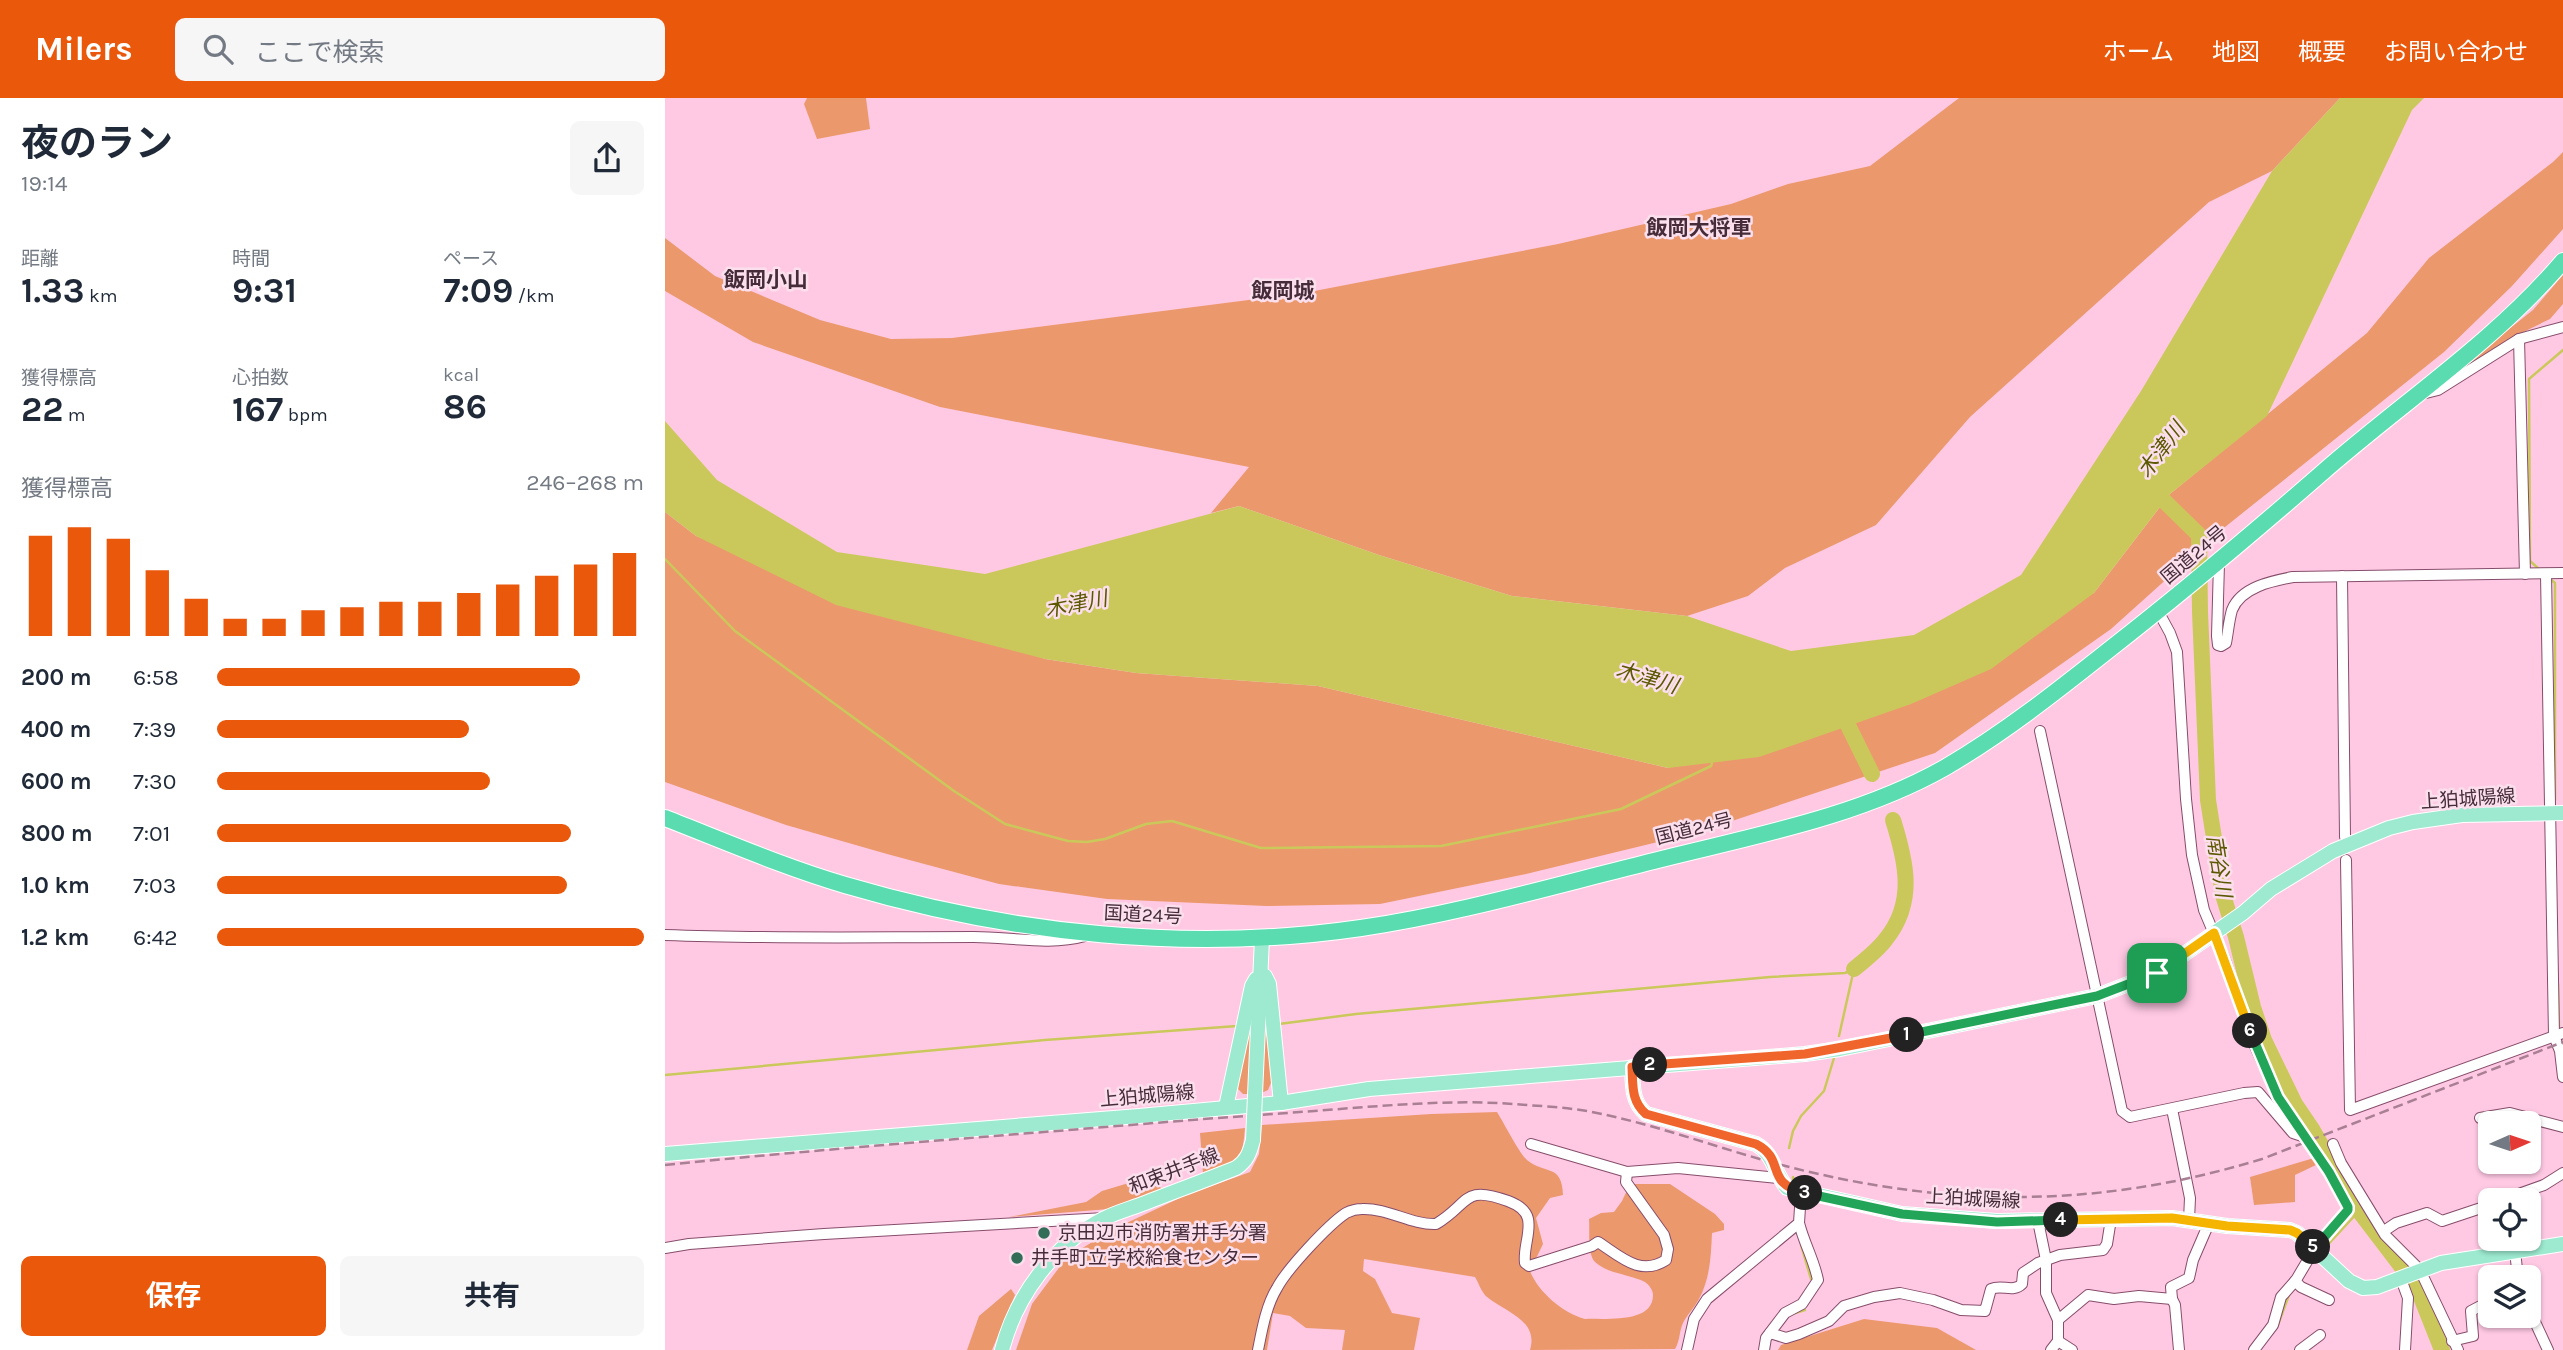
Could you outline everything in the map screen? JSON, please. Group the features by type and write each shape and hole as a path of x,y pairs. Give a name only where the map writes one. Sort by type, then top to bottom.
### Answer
{"highway":[{"name":"国道24号","path":"665,818 842,884 969,915 1095,933 1172,939 1262,938 1357,928 1446,914 1809,821 1898,791 1943,769 2018,721 2217,564 2370,431 2513,314 2563,261"}],"main road":[{"name":"上狛城陽線","path":"665,1154 1125,1118 1281,1103 1369,1089 1840,1049 2097,996 2157,973 2271,889 2333,851 2389,828 2438,817 2556,813"},
{"name":"和束井手線","path":"1002,1350 1007,1329 1021,1300 1038,1275 1074,1238 1105,1218 1236,1168 1250,1153 1253,1140 1262,938"},
{"path":"1261,968 1269,984 1281,1103"},
{"path":"1226,1107 1252,986 1261,968"},
{"path":"1632,1067 1634,1096 1637,1106 1646,1114 1756,1144 1769,1153 1778,1178"},
{"name":"上狛城陽線","path":"1778,1178 1787,1188 1902,1214 1997,1222 2172,1218 2290,1230 2315,1248 2357,1287 2378,1287 2402,1278 2416,1268 2493,1251"},
{"name":"上狛城陽線","path":"2541,1244 2563,1244"}],"street":[{"path":"2415,396 2438,390 2519,339 2563,327"},
{"path":"2519,339 2525,574"},
{"path":"2217,564 2217,636 2218,645 2221,646 2226,643 2233,608 2244,595 2264,583 2293,577 2563,573"},
{"path":"2546,574 2556,813 2559,1034 2563,1077"},
{"path":"2342,576 2345,837"},
{"path":"2158,611 2177,652 2192,855 2204,910 2217,931 2254,1044 2278,1097 2329,1172 2348,1207 2281,1297 2273,1325 2254,1350"},
{"path":"2040,731 2122,1111 2130,1117 2258,1092 2293,1133 2302,1136"},
{"path":"2346,860 2350,1110 2559,1034"},
{"path":"665,934 765,939 978,937 1069,940 1095,933"},
{"path":"2172,1109 2190,1198 2189,1220"},
{"path":"2541,1121 2563,1127"},
{"path":"1531,1144 1627,1172 1678,1168 1778,1178"},
{"path":"2333,1144 2341,1163 2385,1236 2416,1268"},
{"path":"1258,1350 1269,1305 1277,1287 1318,1239 1347,1213 1360,1209 1436,1224 1467,1198 1484,1194 1516,1205 1526,1213 1529,1226 1524,1256 1525,1263 1529,1266 1598,1242 1636,1266 1657,1266 1666,1260 1668,1249 1664,1235 1626,1182 1627,1172"},
{"path":"2539,1188 2563,1173"},
{"path":"2367,1189 2386,1229 2416,1268 2455,1345 2473,1336 2472,1311 2478,1308"},
{"path":"1764,1350 1766,1338 1785,1313 1803,1304 1818,1280 1815,1264 1806,1247 1799,1223 1801,1192"},
{"path":"2386,1229 2427,1213 2442,1221 2478,1209"},
{"path":"665,1248 904,1229 1105,1218"},
{"path":"1770,1333 1786,1338 1829,1321 1844,1306 1900,1293 1933,1300 1961,1310 1985,1311 1991,1289 1996,1286 2012,1289 2018,1287 2022,1284 2023,1273 2046,1260 2060,1255 2103,1250 2107,1244 2111,1219"},
{"path":"2038,1221 2046,1260 2046,1293 2058,1320 2055,1346 2072,1350"},
{"path":"1687,1350 1694,1319 1707,1299 1799,1223"},
{"path":"2179,1350 2171,1287 2189,1278 2193,1260 2210,1223"},
{"path":"2402,1278 2407,1298 2406,1350"},
{"path":"2295,1281 2301,1287 2329,1300"},
{"path":"2058,1320 2088,1295 2114,1299 2139,1296 2172,1299"},
{"path":"2538,1328 2548,1350"},
{"path":"2300,1350 2320,1335"}],"shaded area":[{"path":"807,98 866,98 870,129 817,139 804,104"},
{"path":"1959,98 2340,98 2272,171 2209,202 1970,417 1876,525 1785,568 1748,596 1687,616 1512,596 1379,555 1239,506 1211,513 1249,467 940,407 753,342 665,291 665,238 715,276 820,320 891,339 952,338 1304,293 1558,244 1731,204 1788,184 1870,166"},
{"path":"2563,152 2563,229 2512,286 2444,352 2220,531 2111,629 1935,753 1699,832 1526,874 1380,904 1266,906 1107,899 999,884 786,825 665,782 665,512 696,536 1045,659 1136,673 1318,686 1668,768 2094,593 2170,494 2367,333 2429,258"},
{"path":"2563,275 2563,304 2550,319 2513,337 2441,383 2533,310"},
{"path":"1265,992 1273,1078 1268,1090 1259,1094"},
{"path":"1253,1019 1248,1094 1243,1094 1236,1087 1248,1020"},
{"path":"1497,1112 1527,1160 1556,1174 1562,1185 1563,1195 1550,1198 1536,1218 1543,1244 1530,1271 1545,1294 1560,1307 1577,1316 1585,1319 1627,1318 1645,1311 1651,1304 1653,1293 1646,1283 1600,1266 1592,1258 1589,1242 1589,1219 1601,1213 1614,1212 1630,1184 1670,1184 1715,1214 1724,1224 1724,1230 1712,1233 1706,1283 1683,1323 1675,1349 1530,1350 1530,1331 1525,1324 1487,1297 1475,1277 1364,1259 1363,1271 1375,1279 1392,1313 1420,1318 1414,1350 1342,1350 1345,1330 1306,1328 1290,1316 1273,1313 1267,1350 1016,1350 1032,1304 1067,1257 1118,1227 1184,1196 1250,1172 1259,1154 1262,1125"},
{"path":"1245,1128 1242,1149 1236,1161 1224,1168 1203,1174 1200,1133"},
{"path":"2314,1158 2318,1164 2295,1175 2295,1202 2254,1205 2250,1177"},
{"path":"1152,1176 1163,1191 1109,1209 1009,1217 1086,1202 1102,1191"},
{"path":"1011,1289 1015,1295 992,1350 967,1350 979,1316"},
{"path":"1864,1319 1937,1328 1976,1350 1778,1350 1781,1345"}],"water":[{"name":"木津川","path":"2340,98 2424,98 2412,110 2267,416 2170,494 2094,593 1991,669 1911,704 1759,757 1668,768 1318,686 1136,673 1045,659 836,605 696,536 665,512 665,421 717,480 837,552 985,574 1239,506 1379,555 1512,596 1687,616 1791,651 1914,635 2021,575 2141,391 2272,171"}],"waterway":[{"path":"2539,569 2530,561 2529,379 2563,350"},
{"name":"南谷川","path":"2151,488 2199,535 2208,800 2223,895 2264,1040 2295,1104 2359,1211 2417,1287 2442,1350"},
{"path":"665,559 735,631 954,791 1005,824 1068,841 1105,839 1146,824 1172,821 1261,848 1441,846 1621,809 1711,766 1712,763"},
{"path":"2549,578 2555,583 2555,800"},
{"path":"1839,707 1872,774"},
{"path":"1854,969 1883,943 1902,911 1906,881 1902,851 1893,820"},
{"path":"1279,1024 1356,1014 1770,977 1845,973 1854,969"},
{"path":"1839,1036 1854,969"},
{"path":"2558,984 2559,1026"},
{"path":"665,1075 1045,1040 1237,1026"},
{"path":"1789,1148 1793,1131 1801,1116 1824,1091 1834,1058"},
{"path":"2322,1251 2359,1211"},
{"path":"1801,1245 1811,1279"},
{"path":"2278,1325 2289,1295"},
{"path":"1795,1313 1805,1310"}],"railway":[{"path":"665,1165 1189,1120 1473,1102 1587,1111 1658,1128 1774,1163 1898,1189 2018,1197 2079,1195 2200,1176 2262,1159 2563,1042"}],"place":[{"name":"京田辺市消防署井手分署","path":"1044,1233"},
{"name":"井手町立学校給食センター","path":"1017,1258"}],"district":[{"name":"飯岡大将軍","path":"1699,228"},
{"name":"飯岡小山","path":"766,280"},
{"name":"飯岡城","path":"1283,291"}],"route":[{"path":"2214,933 2254,1044 2278,1097 2329,1172 2348,1207 2315,1248 2290,1230 2227,1226 2172,1218 1997,1222 1902,1214 1862,1206 1787,1188 1778,1178 1775,1166 1765,1149 1756,1144 1646,1114 1637,1106 1634,1096 1632,1067 1840,1049 2097,996 2157,973 2214,933"}]}
